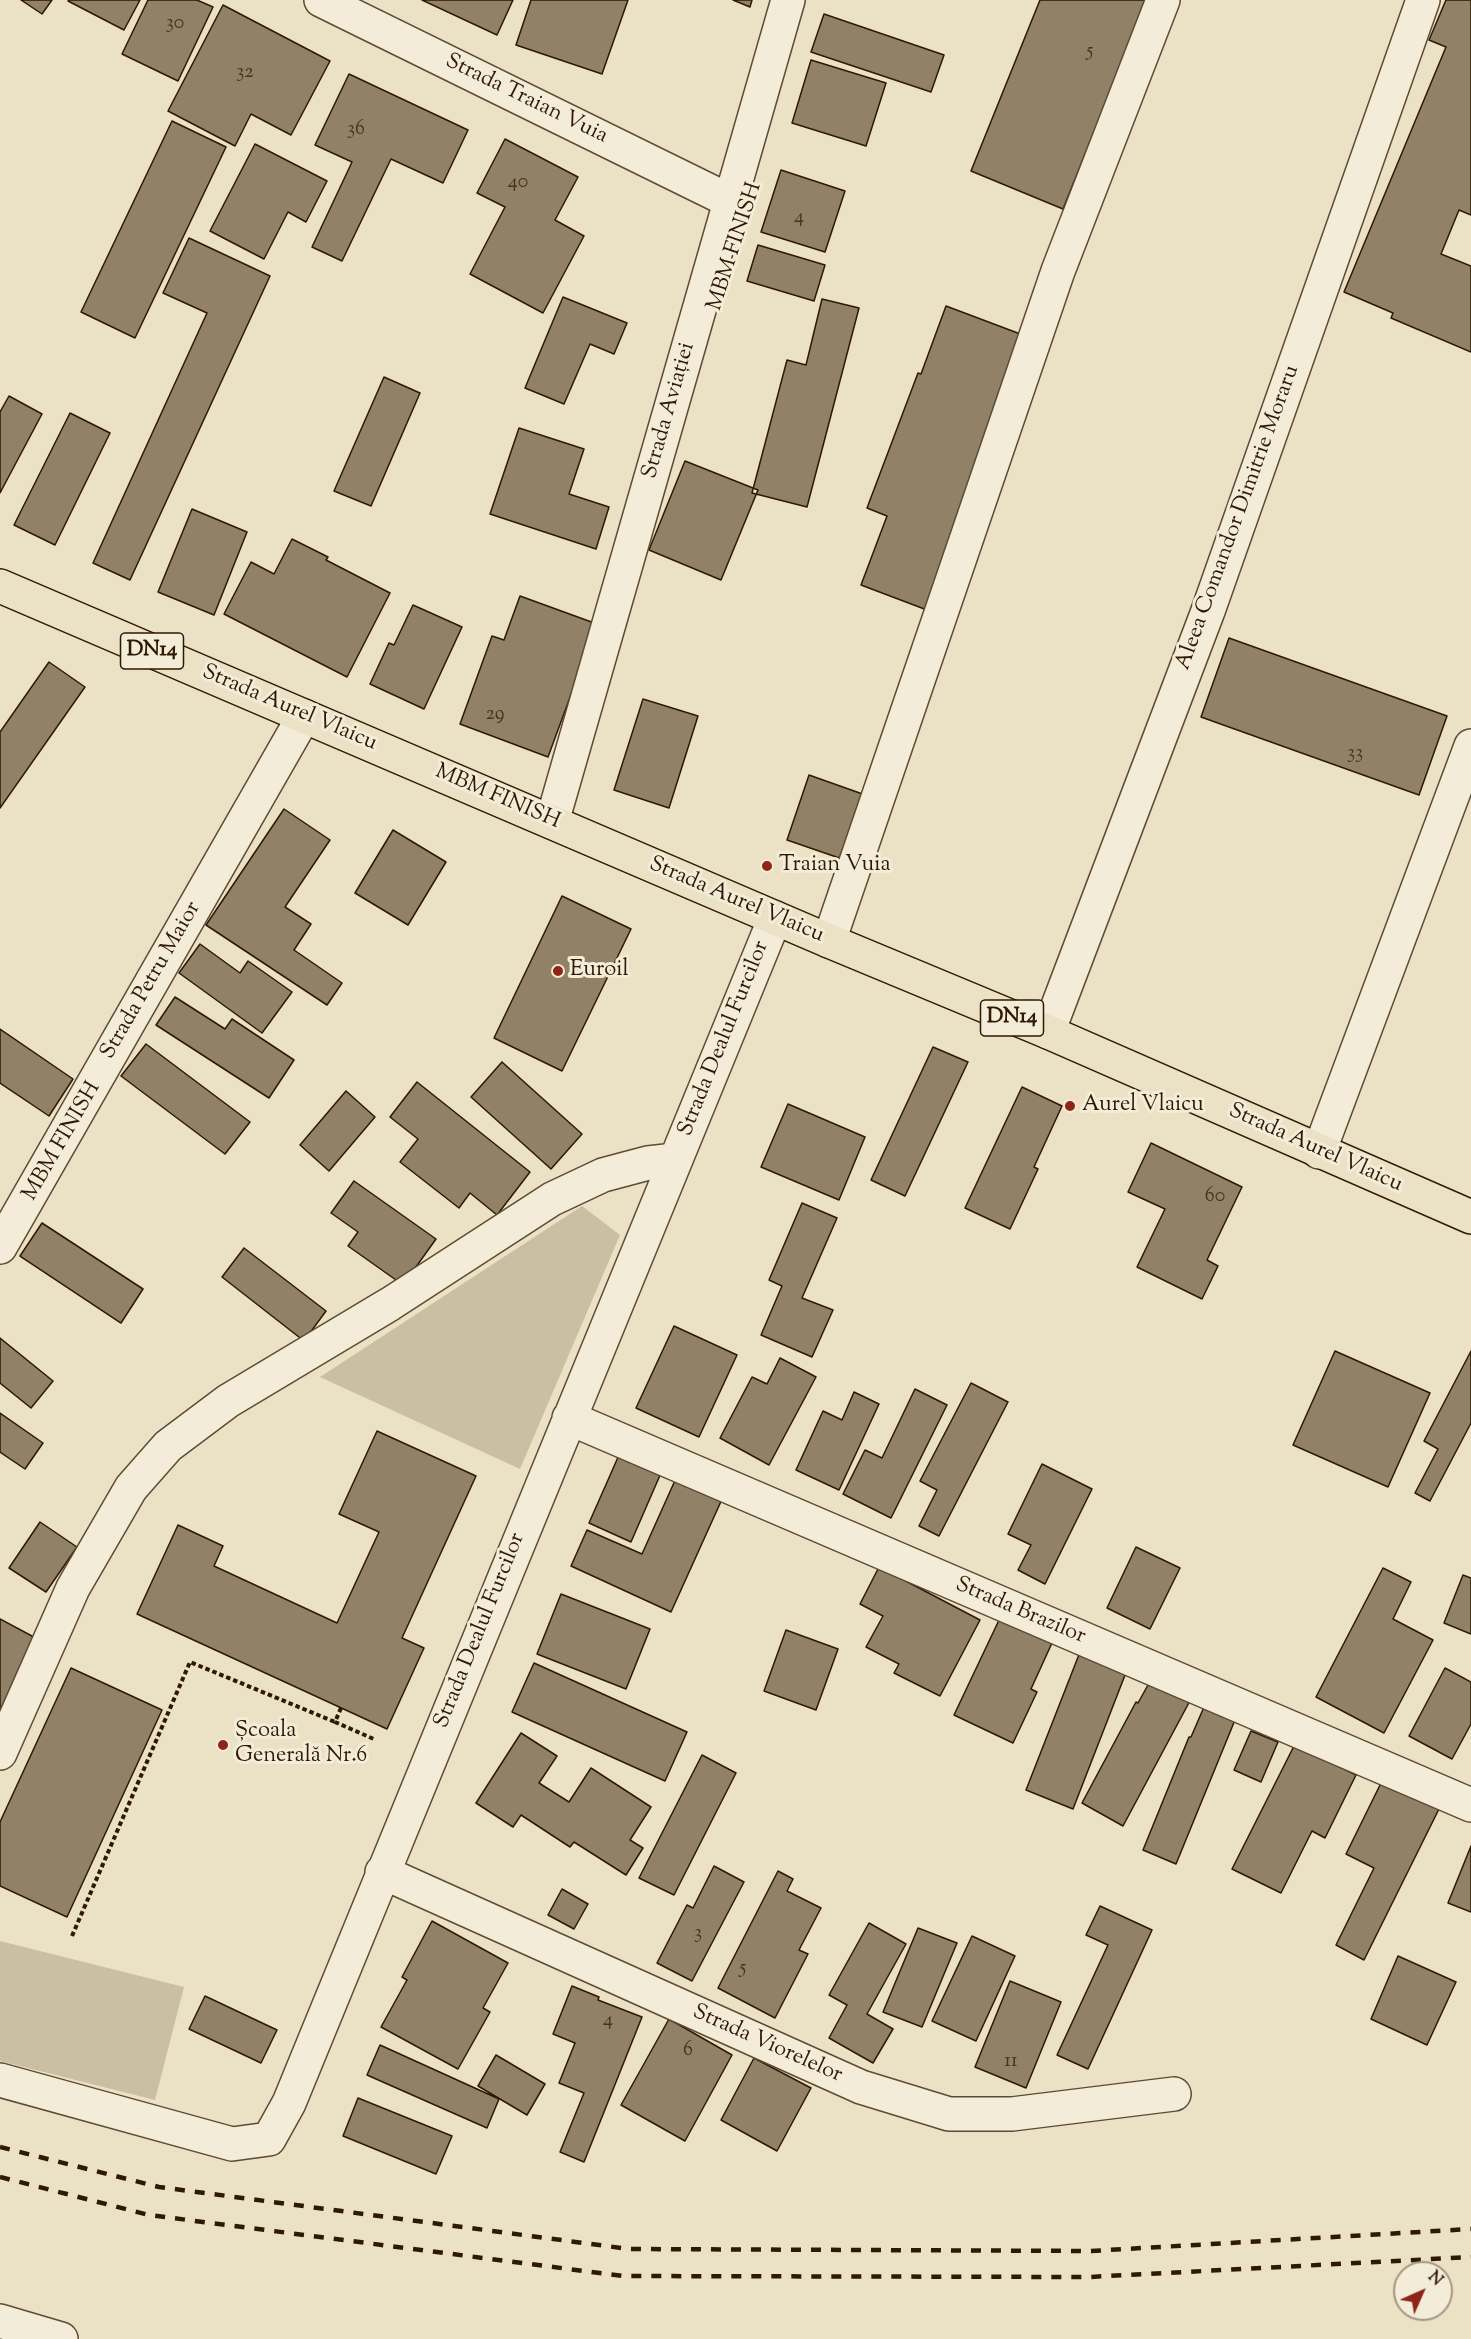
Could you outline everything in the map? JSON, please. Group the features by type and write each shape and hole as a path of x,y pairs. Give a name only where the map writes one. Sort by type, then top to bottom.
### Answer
{"main road":[{"name":"Strada Aurel Vlaicu","path":"0,586 829,941 1048,1032 1471,1217"}],"street":[{"name":"Strada Traian Vuia","path":"321,0 730,201"},
{"name":"Strada Aviației","path":"552,822 788,0"},
{"path":"829,941 1058,271 1163,0"},
{"name":"Aleea Comandor Dimitrie Moraru","path":"1048,1032 1208,611 1423,0"},
{"name":"Strada Petru Maior","path":"0,1247 304,716"},
{"path":"1319,1152 1471,746"},
{"name":"Strada Dealul Furcilor","path":"0,2080 232,2144 269,2139 289,2103 775,918"},
{"name":"Strada Dealul Furcilor","path":"0,1753 73,1588 131,1488 168,1446 228,1401 390,1304 552,1199 603,1175 648,1163 675,1160"},
{"name":"Strada Brazilor","path":"569,1418 1471,1805"},
{"name":"Strada Viorelelor","path":"382,1872 861,2087 949,2114 1012,2114 1174,2094"},
{"path":"0,2321 61,2339"}],"path":[{"path":"72,1936 190,1662 376,1740"},
{"path":"335,1722 341,1708"}],"shaded area":[{"path":"582,1206 620,1235 520,1469 320,1377"},
{"path":"0,1941 184,1987 155,2100 0,2061"}],"building":[{"path":"21,0 52,0 42,14"},
{"path":"69,0 140,0 124,30"},
{"path":"148,0 197,0 213,7 178,81 122,54"},
{"path":"422,0 513,0 497,35"},
{"path":"531,0 628,0 602,74 516,45"},
{"path":"733,0 752,0 750,7"},
{"path":"1040,0 1147,0 1063,209 971,171"},
{"path":"1446,0 1471,0 1471,215 1459,210 1441,254 1471,266 1471,352 1391,318 1393,313 1344,292 1446,47 1429,40"},
{"path":"223,5 330,61 291,135 251,114 235,146 168,111"},
{"path":"824,14 944,55 931,92 811,52"},
{"path":"811,60 886,83 866,146 792,123"},
{"path":"349,74 468,130 443,183 391,159 342,261 312,247 352,162 315,145"},
{"path":"172,121 226,147 135,338 81,312"},
{"path":"505,139 578,177 555,220 584,236 543,313 470,274 505,207 477,193"},
{"path":"255,144 327,181 306,222 288,212 264,259 210,231"},
{"path":"781,170 845,191 825,252 761,232"},
{"path":"189,238 270,276 130,580 93,563 207,313 163,293"},
{"path":"758,245 825,265 814,301 747,281"},
{"path":"563,297 627,323 614,354 590,344 564,404 525,388"},
{"path":"822,299 859,308 807,507 752,493 787,360 806,365"},
{"path":"946,306 1031,338 927,610 861,585 887,516 867,508"},
{"path":"384,377 420,393 371,506 334,491"},
{"path":"9,396 42,414 0,493 0,412"},
{"path":"70,413 110,433 55,545 14,525"},
{"path":"519,428 584,449 569,494 609,507 596,549 490,514"},
{"path":"685,461 758,490 721,580 649,550"},
{"path":"192,509 247,532 214,615 158,592"},
{"path":"292,539 328,557 326,560 390,593 347,677 224,614 251,562 274,574"},
{"path":"520,596 597,624 548,757 460,724 492,636 504,640"},
{"path":"413,605 462,627 424,709 370,684 389,643 394,645"},
{"path":"1229,638 1447,716 1419,795 1201,717"},
{"path":"49,662 85,687 0,808 0,732"},
{"path":"643,699 698,716 669,808 614,790"},
{"path":"809,775 871,797 848,861 787,840"},
{"path":"284,809 330,840 285,907 311,924 294,950 342,983 327,1005 206,925"},
{"path":"393,830 446,862 408,925 355,893"},
{"path":"562,896 631,929 562,1071 494,1038"},
{"path":"200,944 240,973 248,961 292,992 262,1033 179,973"},
{"path":"175,997 225,1029 232,1019 294,1060 269,1098 156,1025"},
{"path":"0,1029 73,1079 49,1116 0,1083"},
{"path":"146,1044 250,1122 225,1154 121,1076"},
{"path":"933,1047 968,1062 905,1196 871,1180"},
{"path":"502,1062 582,1134 551,1169 471,1097"},
{"path":"417,1082 530,1172 497,1215 470,1193 459,1208 400,1162 418,1139 390,1117"},
{"path":"1022,1087 1062,1106 1034,1167 1038,1169 1010,1229 965,1208"},
{"path":"346,1091 375,1117 329,1171 300,1145"},
{"path":"788,1104 865,1137 839,1200 761,1167"},
{"path":"1151,1143 1242,1187 1207,1260 1218,1266 1202,1299 1137,1267 1165,1209 1128,1192"},
{"path":"354,1181 436,1239 403,1285 348,1246 358,1232 331,1213"},
{"path":"802,1203 837,1218 802,1298 833,1310 812,1357 761,1335 782,1286 769,1280"},
{"path":"42,1223 143,1289 121,1323 20,1256"},
{"path":"244,1248 326,1311 304,1341 222,1277"},
{"path":"674,1326 737,1355 699,1437 636,1408"},
{"path":"0,1338 53,1381 31,1408 0,1383"},
{"path":"1335,1351 1430,1393 1388,1487 1293,1445"},
{"path":"1471,1351 1471,1423 1430,1501 1415,1493 1438,1449 1424,1441"},
{"path":"780,1358 816,1377 769,1465 720,1438 752,1377 767,1384"},
{"path":"971,1383 1008,1402 939,1536 919,1526 937,1490 920,1481"},
{"path":"915,1389 947,1405 891,1518 843,1494 865,1450 882,1458"},
{"path":"854,1392 879,1404 839,1490 796,1470 823,1411 842,1420"},
{"path":"0,1413 43,1443 25,1469 0,1452"},
{"path":"377,1431 476,1476 402,1638 424,1648 387,1729 137,1614 178,1525 223,1546 214,1566 337,1623 379,1532 339,1514"},
{"path":"619,1455 661,1473 631,1542 589,1523"},
{"path":"1042,1464 1092,1489 1045,1584 1018,1570 1031,1545 1008,1534"},
{"path":"677,1476 723,1497 671,1612 571,1566 587,1530 642,1554"},
{"path":"40,1522 77,1547 46,1592 9,1568"},
{"path":"1136,1547 1180,1568 1150,1629 1107,1608"},
{"path":"879,1567 980,1620 940,1696 894,1673 899,1664 866,1647 883,1616 860,1604"},
{"path":"1383,1568 1411,1582 1393,1619 1433,1640 1384,1733 1316,1697"},
{"path":"1463,1575 1471,1578 1471,1634 1444,1623"},
{"path":"561,1594 650,1629 626,1689 537,1654"},
{"path":"1000,1618 1052,1643 1031,1689 1037,1692 1013,1743 954,1715"},
{"path":"0,1619 45,1643 0,1727"},
{"path":"786,1630 838,1649 816,1710 764,1691"},
{"path":"1080,1652 1127,1670 1073,1809 1026,1790"},
{"path":"534,1663 687,1732 665,1781 512,1712"},
{"path":"71,1668 162,1710 67,1917 0,1886 0,1822"},
{"path":"1445,1668 1471,1682 1471,1724 1452,1759 1409,1736"},
{"path":"1153,1676 1192,1697 1123,1826 1082,1803 1136,1702 1138,1703"},
{"path":"1204,1707 1235,1720 1176,1864 1143,1850 1189,1737"},
{"path":"1251,1731 1278,1742 1261,1782 1234,1770"},
{"path":"521,1733 557,1756 539,1783 569,1802 591,1768 651,1807 630,1840 643,1848 626,1875 574,1842 570,1847 521,1815 513,1827 476,1803"},
{"path":"1295,1744 1356,1775 1325,1838 1312,1831 1281,1893 1232,1869"},
{"path":"702,1755 736,1773 674,1895 639,1878"},
{"path":"1382,1781 1439,1809 1364,1960 1336,1945 1374,1868 1346,1854"},
{"path":"1471,1846 1471,1912 1448,1903"},
{"path":"714,1866 744,1882 692,1981 657,1963 687,1905 693,1908"},
{"path":"778,1871 793,1879 787,1891 821,1908 799,1950 808,1954 775,2018 718,1988"},
{"path":"562,1889 588,1904 574,1929 548,1915"},
{"path":"1100,1906 1152,1930 1088,2069 1057,2055 1108,1945 1086,1935"},
{"path":"432,1921 508,1963 483,2008 490,2012 458,2069 381,2027 407,1980 402,1977"},
{"path":"869,1923 906,1944 867,2014 893,2029 873,2063 829,2038 847,2005 829,1995"},
{"path":"918,1928 957,1943 922,2027 883,2012"},
{"path":"972,1936 1015,1956 976,2041 932,2021"},
{"path":"1398,1956 1456,1982 1427,2045 1371,2019"},
{"path":"1010,1981 1061,2002 1026,2088 975,2067"},
{"path":"572,1986 599,1997 598,2000 642,2017 584,2162 560,2152 584,2093 559,2083 575,2043 553,2034"},
{"path":"205,1996 277,2030 261,2063 189,2029"},
{"path":"669,2019 732,2055 685,2141 621,2105"},
{"path":"380,2045 499,2099 487,2128 367,2075"},
{"path":"496,2055 545,2084 527,2115 478,2086"},
{"path":"754,2058 811,2088 777,2151 721,2120"},
{"path":"358,2098 452,2136 436,2174 343,2136"}],"railway":[{"path":"0,2147 159,2187 629,2249 1091,2251 1471,2229"},
{"path":"0,2177 149,2215 623,2276 1089,2277 1471,2257"}],"place":[{"name":"Traian Vuia","path":"767,866"},
{"name":"Euroil","path":"558,971"},
{"name":"Aurel Vlaicu","path":"1070,1106"},
{"name":"Școala Generală Nr.6","path":"223,1745"}]}
